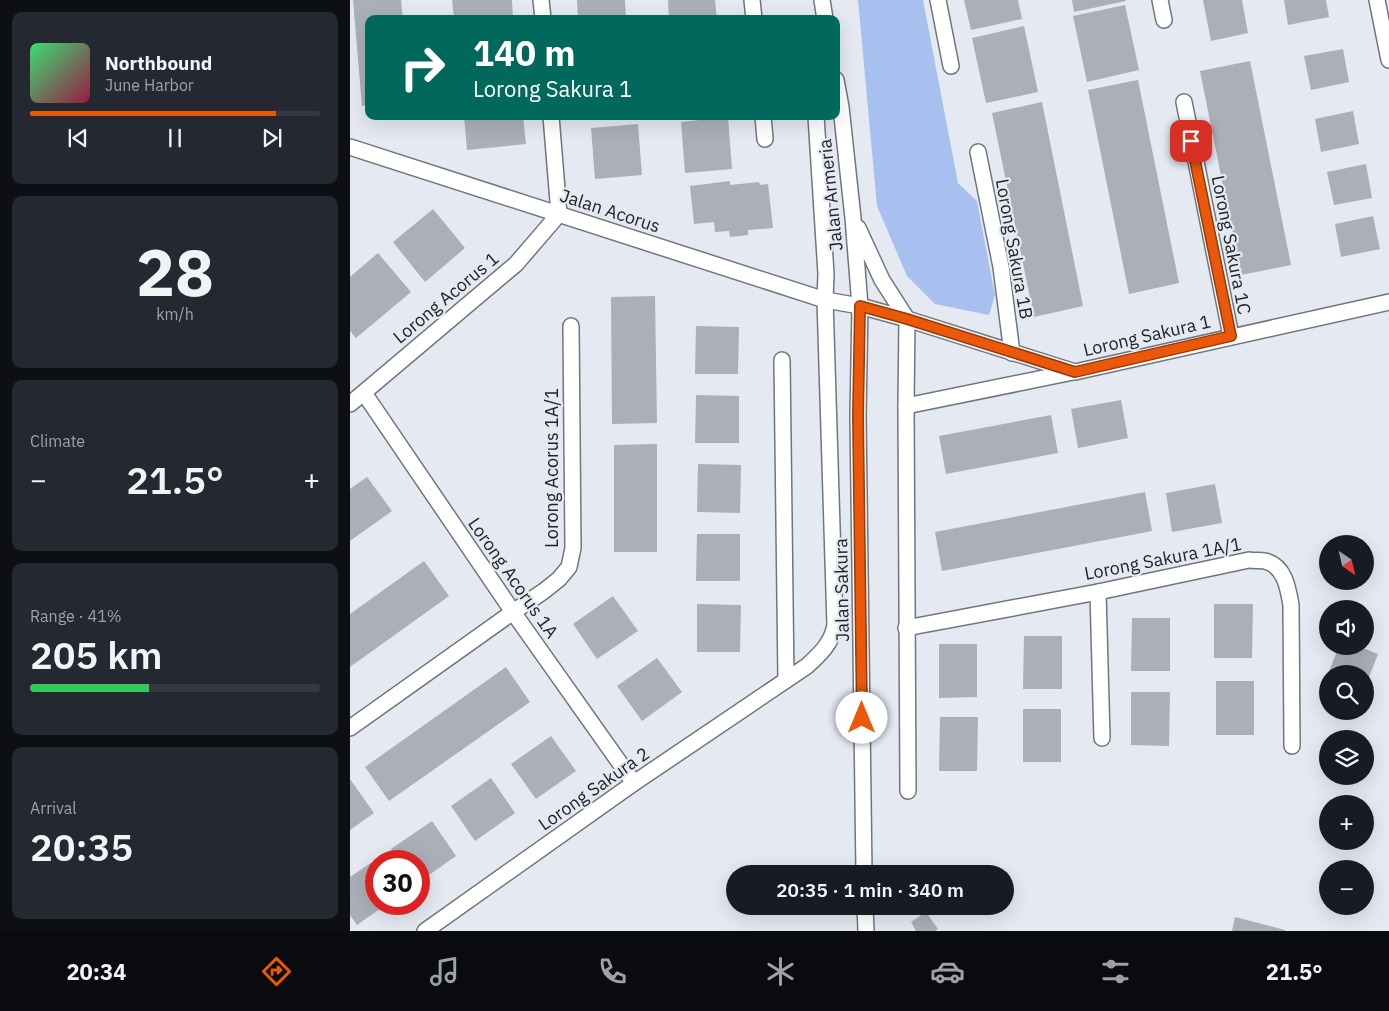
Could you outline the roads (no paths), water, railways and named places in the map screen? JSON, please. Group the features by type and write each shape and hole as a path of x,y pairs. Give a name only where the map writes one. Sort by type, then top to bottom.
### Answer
{"street":[{"path":"541,0 543,15"},
{"path":"752,0 754,15"},
{"path":"814,0 814,15"},
{"path":"822,0 824,15"},
{"path":"938,0 951,66"},
{"path":"1160,0 1164,20"},
{"path":"1377,0 1389,60"},
{"name":"Jalan Armeria","path":"840,102 853,218 860,306"},
{"name":"Lorong Sakura 1C","path":"1184,102 1231,336"},
{"path":"551,120 559,214"},
{"path":"763,120 765,139"},
{"name":"Jalan Armeria","path":"816,120 826,274 825,300"},
{"name":"Jalan Acorus","path":"350,147 825,300 860,306"},
{"name":"Lorong Sakura 1B","path":"978,152 1001,267 1012,353"},
{"name":"Lorong Acorus 1","path":"350,404 516,264 559,214"},
{"path":"853,218 882,280 907,319 906,628 908,790"},
{"name":"Jalan Sakura","path":"786,680 807,666 822,651 833,636 835,625 825,300"},
{"name":"Lorong Sakura 1","path":"860,306 1075,372 1389,302"},
{"name":"Jalan Sakura","path":"860,306 858,416 864,865"},
{"name":"Lorong Acorus 1A/1","path":"350,728 544,592 560,579 569,567 573,548 570,326"},
{"path":"782,360 786,680"},
{"path":"906,406 1075,372"},
{"name":"Lorong Acorus 1A","path":"364,392 513,612 634,783"},
{"name":"Lorong Sakura 1A/1","path":"906,628 1098,592 1249,560 1265,561 1279,569 1288,585 1292,605 1292,746"},
{"path":"1098,592 1102,738"},
{"name":"Lorong Sakura 2","path":"425,931 634,783 786,680"},
{"path":"865,915 866,931"}]}
